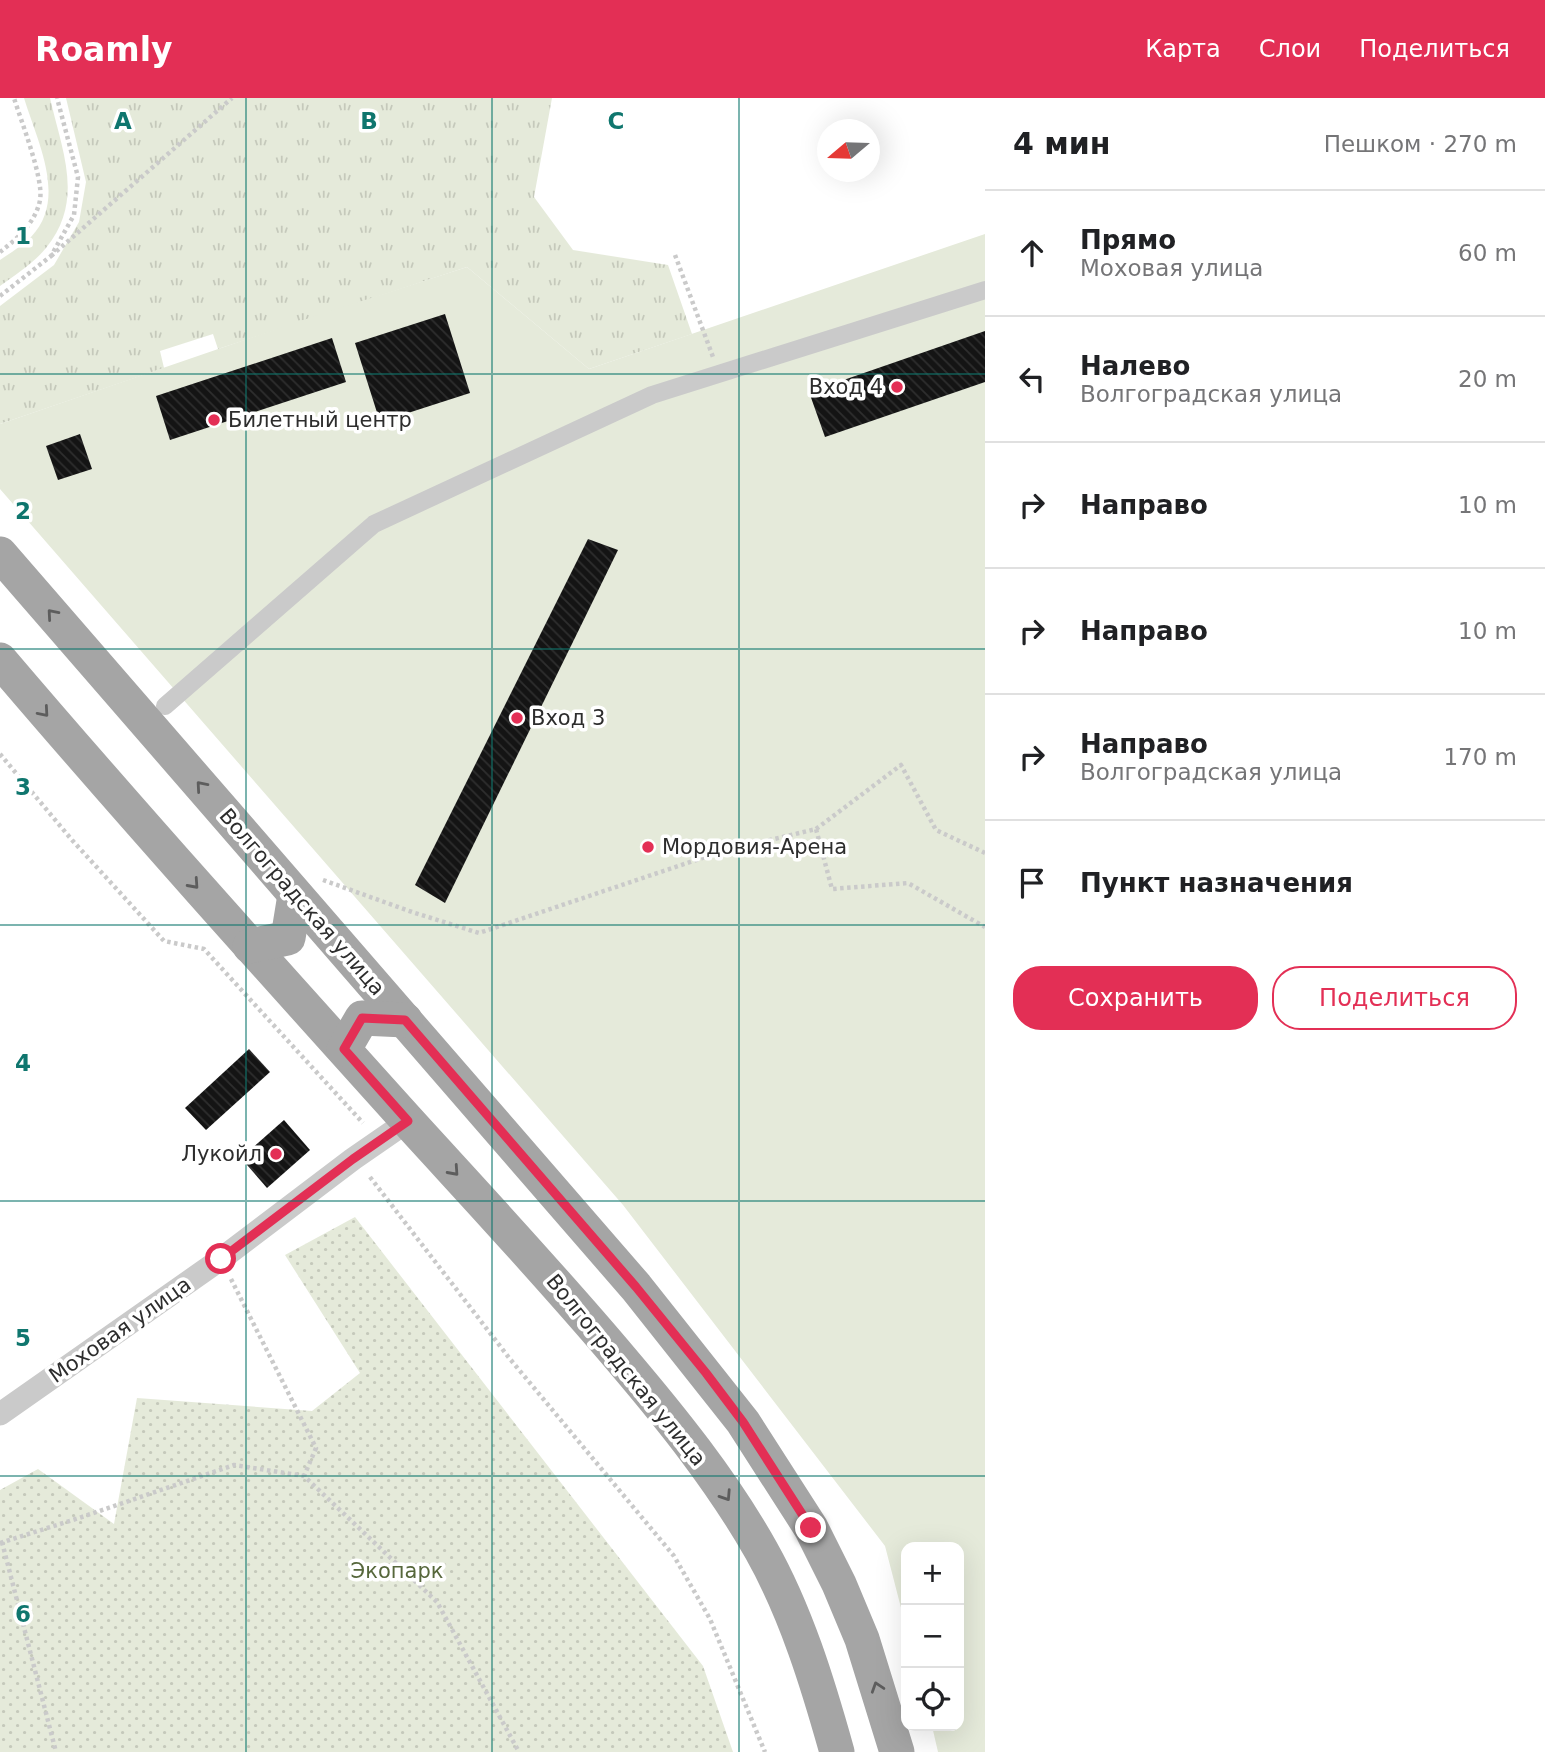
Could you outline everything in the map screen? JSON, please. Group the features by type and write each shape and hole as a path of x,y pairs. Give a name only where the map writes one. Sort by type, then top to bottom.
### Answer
{"main road":[{"name":"Волгоградская улица","path":"0,554 309,887 405,1020 636,1287 743,1422 811,1528 839,1584 862,1639 897,1752"},
{"name":"Волгоградская улица","path":"0,660 250,946 575,1305 671,1418 717,1482 761,1551 789,1610 823,1702 837,1752"},
{"path":"250,946 288,938 309,887"},
{"path":"344,1049 362,1018 405,1020"}],"street":[{"path":"164,706 374,524 652,395 985,290"},
{"name":"Моховая улица","path":"0,1414 221,1259 408,1121"}],"path":[{"path":"0,252 19,236 34,218 41,199 38,177 14,98"},
{"path":"51,256 74,215 78,177 57,98"},
{"path":"0,296 51,256 232,98"},
{"path":"675,256 719,374"},
{"path":"0,754 72,840 164,941 204,949 364,1124 369,1175 510,1359 674,1556 710,1619 765,1752"},
{"path":"309,887 412,912 479,933 720,852 816,829 901,765 936,830 985,853"},
{"path":"816,829 832,889 908,883 985,927"},
{"path":"221,1259 316,1448 304,1476"},
{"path":"57,1752 1,1542 233,1465 304,1476 438,1602 519,1752"}],"green space":[{"path":"24,98 50,98 64,156 68,193 58,230 46,248 30,264 0,286 0,260 31,237 42,222 47,205 46,169"},
{"path":"66,98 552,98 534,197 573,250 668,265 692,334 589,369 467,267 218,349 213,334 160,351 164,368 0,424 0,306 54,265 79,222 86,182"},
{"name":"Мордовия-Арена","path":"985,234 985,1752 938,1752 933,1731 964,1731 964,1542 901,1542 901,1608 885,1546 623,1205 0,489 0,424 467,267 589,369"},
{"name":"Экопарк","path":"355,1217 703,1666 733,1752 0,1752 0,1490 38,1469 114,1524 137,1398 312,1411 360,1373 285,1255"}],"building":[{"path":"445,314 470,393 380,422 355,343"},
{"name":"Вход 4","path":"985,331 985,382 825,437 809,392"},
{"path":"332,338 346,382 170,440 156,396"},
{"path":"80,434 92,469 58,480 46,446"},
{"name":"Вход 3","path":"588,539 618,550 445,903 415,885"},
{"path":"249,1049 270,1072 206,1130 185,1108"},
{"path":"284,1120 310,1150 267,1188 241,1158"}],"place":[{"name":"Вход 4","path":"897,387"},
{"name":"Билетный центр","path":"214,420"},
{"name":"Вход 3","path":"517,718"},
{"name":"Мордовия-Арена","path":"648,847"},
{"name":"Лукойл","path":"276,1154"}],"route":[{"path":"221,1259 408,1121 344,1049 362,1018 405,1020 636,1287 706,1373 743,1422 811,1528"}]}
